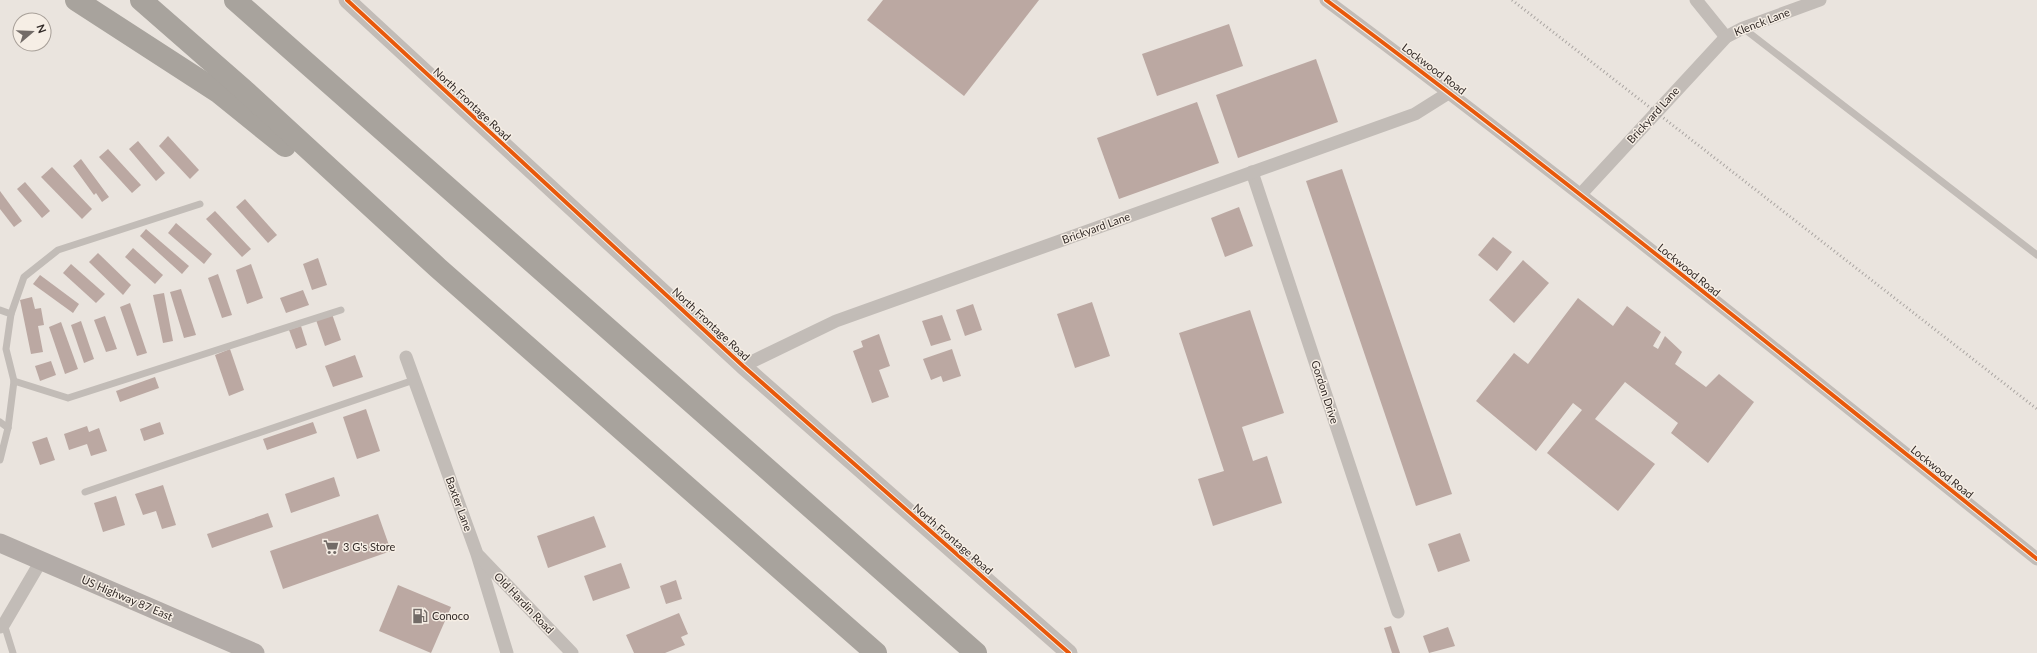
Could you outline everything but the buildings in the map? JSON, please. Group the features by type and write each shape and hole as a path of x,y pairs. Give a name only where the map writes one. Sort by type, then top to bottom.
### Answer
{"highway":[{"path":"76,0 218,92 438,268"},
{"path":"141,0 244,90 438,268 876,653"},
{"path":"239,4 976,653"}],"main road":[{"name":"US Highway 87 East","path":"0,543 254,653"}],"street":[{"name":"North Frontage Road","path":"347,0 743,366 1069,653"},
{"name":"Lockwood Road","path":"1326,0 1450,92 1581,194 2037,560"},
{"path":"1696,0 1726,37"},
{"name":"Klenck Lane","path":"1726,37 1743,28 1820,0"},
{"name":"Brickyard Lane","path":"1581,194 1726,37"},
{"name":"Brickyard Lane","path":"743,366 836,321 1415,114 1450,92"},
{"name":"Gordon Drive","path":"1252,172 1398,612"},
{"name":"Baxter Lane","path":"406,357 477,554 507,653"},
{"name":"Old Hardin Road","path":"477,554 572,653"},
{"path":"2,626 41,561"}],"lane":[{"path":"1743,28 2037,255"},
{"path":"0,460 8,428 14,381 6,349 10,314 24,277 58,250 200,204"},
{"path":"0,310 10,314"},
{"path":"14,381 68,398 341,310"},
{"path":"85,492 414,380"},
{"path":"0,422 8,428"},
{"path":"2,626 13,653"}],"railway":[{"path":"1512,0 2037,409"}],"cycle path":[{"path":"347,0 743,366 1069,653"},
{"path":"1326,0 1595,206 2037,559"}],"place":[{"name":"3 G's Store","path":"331,547"},
{"name":"Conoco","path":"420,616"}]}
